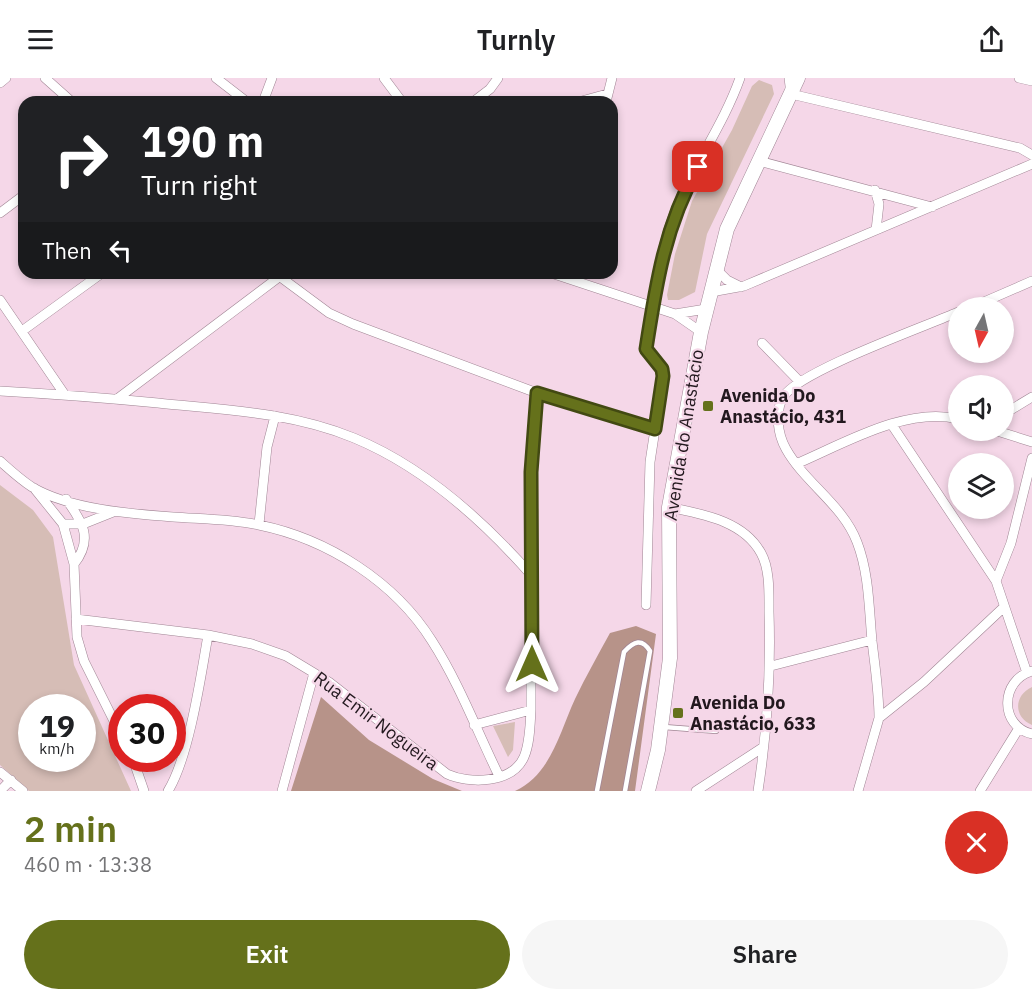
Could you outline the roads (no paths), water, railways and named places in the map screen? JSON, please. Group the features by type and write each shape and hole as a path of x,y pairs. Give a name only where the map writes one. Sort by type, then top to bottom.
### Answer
{"main road":[{"name":"Avenida do Anastácio","path":"649,791 662,727 670,658 669,507 701,332 727,229 794,82"}],"street":[{"path":"0,83 6,78"},
{"path":"45,78 65,96"},
{"path":"216,78 239,96"},
{"path":"264,96 272,78"},
{"path":"384,78 398,96"},
{"path":"488,96 498,78"},
{"path":"608,96 612,78"},
{"name":"Avenida do Anastácio","path":"646,605 647,491 663,376 662,369 646,349 652,308 673,215 724,118 740,78"},
{"path":"1019,78 1032,81"},
{"path":"794,82 1020,148 1032,155"},
{"path":"759,161 932,207"},
{"path":"711,292 741,287 1032,164"},
{"path":"875,190 879,204 876,230"},
{"path":"0,213 18,200"},
{"path":"716,269 727,280 741,287"},
{"path":"22,331 94,279"},
{"path":"117,399 272,279"},
{"path":"282,279 329,313 353,324 537,393 655,429"},
{"path":"568,279 675,314 701,332"},
{"path":"995,297 1032,281"},
{"path":"0,300 64,395"},
{"path":"675,314 706,309"},
{"path":"858,791 879,718 863,564 857,541 843,518 795,464 779,433 779,413 782,398 799,381 948,316"},
{"path":"762,343 799,381"},
{"path":"0,391 242,409 354,438 404,463 471,514 505,545 532,576"},
{"name":"Rua Emir Nogueira","path":"76,620 208,635 252,644 286,656 314,673 447,774 461,780 475,782 515,770 523,759 531,710 531,472 537,393"},
{"path":"1014,408 1032,397"},
{"path":"259,524 267,447 275,416"},
{"path":"795,464 892,425 921,416 948,418"},
{"path":"892,425 996,581 1029,672 1012,686 1006,705 1010,717 1018,728 1032,734"},
{"path":"1014,436 1032,442"},
{"path":"996,581 1011,543 1032,458"},
{"path":"0,461 33,487 63,524 74,564 77,637 84,661 108,709"},
{"path":"33,487 113,512 259,524 312,540 353,563 378,581 406,608 432,641 499,776"},
{"path":"66,499 83,524 83,543 80,556 74,564"},
{"path":"669,507 718,518 747,536 761,552 769,597 771,666 758,791"},
{"path":"63,524 83,524 113,512"},
{"path":"879,718 924,682 1004,607"},
{"path":"168,791 184,745 201,679 208,635"},
{"path":"771,666 872,640"},
{"path":"282,791 314,673"},
{"path":"474,725 531,710"},
{"path":"980,791 1018,728"},
{"path":"696,791 762,747"},
{"path":"0,772 23,791"},
{"path":"137,772 144,791"},
{"path":"0,791 11,780"}],"lane":[{"path":"597,791 624,652 630,644 640,641 645,643 650,651 625,791"},
{"path":"662,727 716,731"}],"place":[{"name":"Avenida Do Anastácio, 431","path":"708,406"},
{"name":"Avenida Do Anastácio, 633","path":"678,713"}]}
